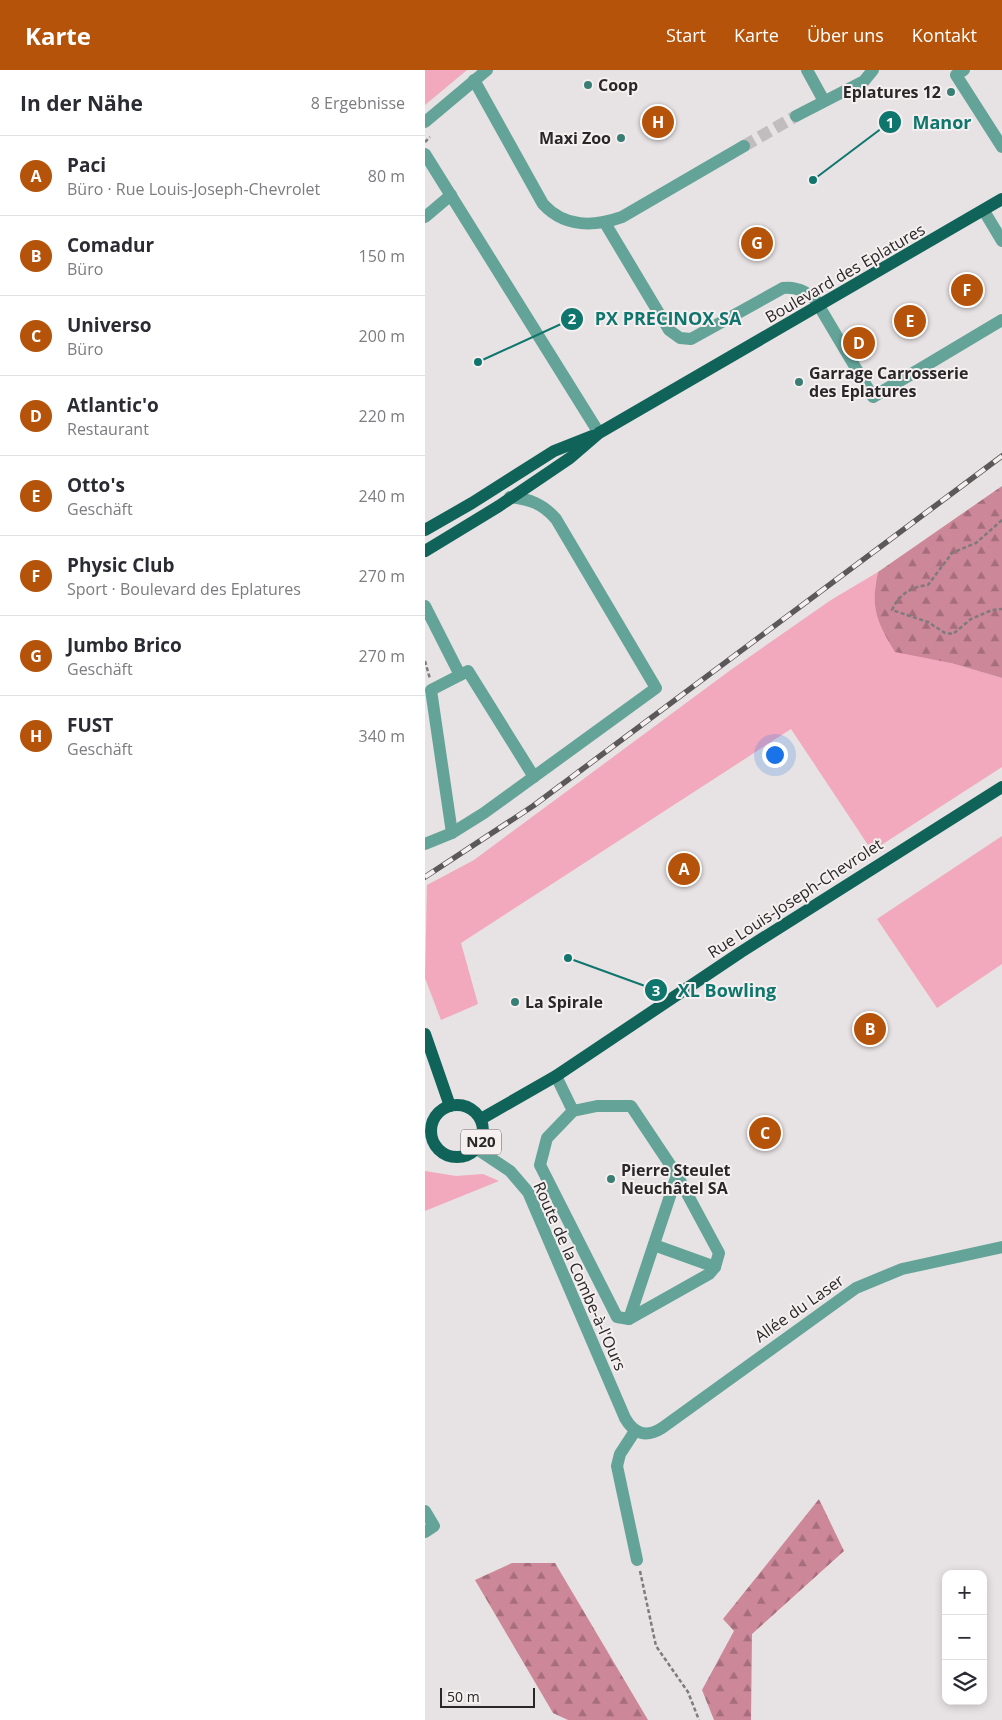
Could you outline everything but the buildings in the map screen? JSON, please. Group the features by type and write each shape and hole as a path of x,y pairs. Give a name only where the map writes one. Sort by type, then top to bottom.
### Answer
{"main road":[{"name":"Boulevard des Eplatures","path":"425,530 472,503 554,451 599,433 1002,199"},
{"name":"Boulevard des Eplatures","path":"425,551 570,458 599,433"},
{"name":"Rue Louis-Joseph-Chevrolet","path":"481,1119 556,1076 741,952 1002,787"},
{"path":"425,1034 450,1106"},
{"name":"N20","path":"450,1106 468,1107 481,1119 483,1138 472,1154 458,1158 444,1154 429,1146 433,1121 443,1109 450,1106"}],"street":[{"path":"425,122 487,70"},
{"path":"807,70 824,101"},
{"path":"796,116 863,81 873,70"},
{"path":"964,70 956,75 1002,147"},
{"path":"473,80 543,204 551,213 566,222 588,225 605,223 622,217 745,146"},
{"path":"427,163 451,195 599,433"},
{"path":"425,217 451,195"},
{"path":"984,211 1002,241"},
{"path":"605,223 669,330 680,338 691,339 783,288 790,287 804,291 820,305 873,397 1002,320"},
{"path":"425,844 452,833 534,777 656,688 556,519 546,507 528,500 510,497"},
{"path":"425,606 460,675"},
{"path":"452,833 431,690 468,671 534,777"},
{"path":"556,1076 573,1111"},
{"path":"597,1106 631,1106 677,1175 719,1253 715,1267 709,1274 691,1286 629,1319 617,1317 540,1164 547,1138 573,1111 597,1106"},
{"name":"Route de la Combe-à-l'Ours","path":"477,1149 510,1171 528,1192 625,1418 635,1431"},
{"path":"629,1319 677,1175"},
{"path":"654,1245 715,1267"},
{"name":"Allée du Laser","path":"635,1431 647,1434 662,1428 856,1288 902,1268 1002,1247"},
{"path":"635,1431 620,1454 617,1466 637,1560"},
{"path":"425,1511 430,1529"}],"path":[{"path":"425,142 430,137"},
{"path":"1002,520 976,543 952,553 928,585 917,586 907,591 897,599 892,610 928,622 945,633 953,634 971,619 992,610 1002,610"},
{"path":"425,662 431,690"},
{"path":"637,1560 656,1646 688,1692 699,1720"}],"shaded area":[{"path":"425,70 467,70 425,105"},
{"path":"878,572 875,588 951,663 1002,678 1002,767 872,851 791,729 461,943 478,1004 441,1020 425,978 427,885 474,860 732,669 831,600"},
{"path":"1002,836 1002,964 937,1008 877,919"},
{"path":"425,1171 456,1176 483,1174 499,1181 425,1211"}],"green space":[{"path":"1002,486 1002,678 951,663 895,652 880,623 875,605 878,572"},
{"path":"819,1499 844,1551 752,1634 751,1720 714,1720 702,1690 734,1631 723,1619"},
{"path":"512,1563 555,1563 648,1720 568,1720 553,1713 475,1580"}],"tunnel":[{"path":"744,146 796,116"}],"railway":[{"path":"425,877 533,806 1002,456"}],"place":[{"name":"Coop","path":"588,85"},
{"name":"Eplatures 12","path":"951,92"},
{"name":"FUST","path":"658,122"},
{"name":"Maxi Zoo","path":"621,138"},
{"name":"Manor","path":"813,180"},
{"name":"Jumbo Brico","path":"757,243"},
{"name":"Physic Club","path":"967,290"},
{"name":"Otto's","path":"910,321"},
{"name":"Atlantic'o","path":"859,343"},
{"name":"PX PRECINOX SA","path":"478,362"},
{"name":"Garrage Carrosserie des Eplatures","path":"799,382"},
{"name":"Paci","path":"684,869"},
{"name":"XL Bowling","path":"568,958"},
{"name":"La Spirale","path":"515,1002"},
{"name":"Comadur","path":"870,1029"},
{"name":"Universo","path":"765,1133"},
{"name":"Pierre Steulet Neuchâtel SA","path":"611,1179"}]}
